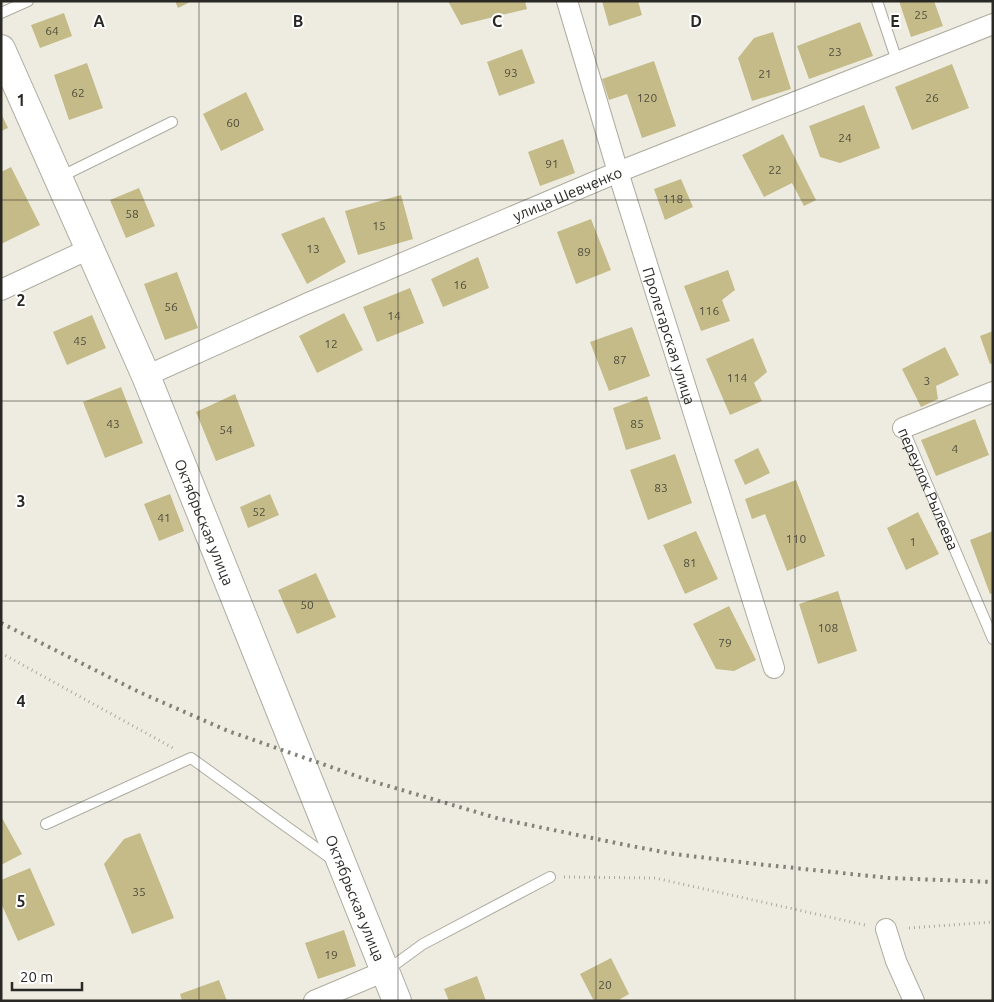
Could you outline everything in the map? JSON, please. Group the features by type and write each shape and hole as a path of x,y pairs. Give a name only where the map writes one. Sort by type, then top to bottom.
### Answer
{"street":[{"name":"Пролетарская улица","path":"567,1 618,172 774,668"},
{"name":"улица Шевченко","path":"146,376 306,304 618,172 993,24"},
{"name":"Октябрьская улица","path":"1,48 146,376 397,1001"},
{"path":"1,290 89,249"},
{"name":"переулок Рылеева","path":"903,428 993,392"},
{"path":"886,929 896,961 914,1001"},
{"path":"314,1001 385,972"}],"lane":[{"path":"1,13 28,1"},
{"path":"877,1 897,61"},
{"path":"58,178 172,122"},
{"name":"переулок Рылеева","path":"903,428 993,639"},
{"path":"46,824 191,758 342,867"},
{"path":"385,972 424,944 550,877"}],"path":[{"path":"1,652 191,758"},
{"path":"550,877 655,878 886,929 993,922"}],"building":[{"path":"175,1 192,1 178,8"},
{"path":"448,1 525,1 527,9 461,25"},
{"path":"602,1 638,1 642,15 609,26"},
{"path":"899,1 934,1 943,26 911,37"},
{"path":"64,13 72,36 40,48 31,25"},
{"path":"860,22 873,56 809,79 797,46"},
{"path":"773,32 791,89 752,101 738,58 754,38"},
{"path":"522,49 535,83 499,96 487,62"},
{"path":"654,61 676,126 642,138 627,94 609,100 602,79"},
{"path":"87,63 103,108 69,120 54,75"},
{"path":"952,64 969,108 912,130 895,87"},
{"path":"246,92 264,130 221,151 203,114"},
{"path":"864,105 880,148 840,163 820,157 809,126"},
{"path":"1,113 8,128 1,131"},
{"path":"783,134 816,200 804,206 792,183 764,197 742,155"},
{"path":"563,139 575,173 540,186 528,152"},
{"path":"11,167 40,225 1,244 1,172"},
{"path":"681,179 693,207 665,220 654,189"},
{"path":"139,188 155,226 126,238 110,200"},
{"path":"401,195 413,239 358,255 345,211"},
{"path":"324,217 346,262 307,284 281,234"},
{"path":"591,219 611,270 576,284 557,232"},
{"path":"478,257 489,288 443,307 431,279"},
{"path":"728,270 735,290 722,300 730,321 701,331 684,286"},
{"path":"177,272 198,328 165,340 144,284"},
{"path":"410,288 424,323 377,342 363,307"},
{"path":"344,313 363,350 317,373 299,336"},
{"path":"92,315 106,348 67,365 53,332"},
{"path":"632,327 650,376 609,391 590,342"},
{"path":"993,331 993,363 990,364 980,336"},
{"path":"753,338 767,372 754,383 762,401 730,415 706,359"},
{"path":"945,347 959,375 936,386 938,399 921,407 902,369"},
{"path":"121,387 143,443 105,458 83,402"},
{"path":"235,394 255,446 216,461 196,412"},
{"path":"647,396 661,439 626,450 613,408"},
{"path":"975,419 989,455 936,476 921,440"},
{"path":"758,448 770,473 745,485 734,460"},
{"path":"675,454 692,503 648,520 630,470"},
{"path":"796,480 825,556 787,571 765,514 752,519 745,499"},
{"path":"170,494 184,531 159,541 144,504"},
{"path":"270,494 279,515 248,528 240,507"},
{"path":"918,512 939,554 906,570 887,528"},
{"path":"696,531 718,579 685,594 663,545"},
{"path":"993,531 993,593 990,594 970,540"},
{"path":"316,573 336,617 297,634 278,590"},
{"path":"838,591 857,651 818,664 799,604"},
{"path":"729,606 756,660 734,671 716,669 693,624"},
{"path":"1,816 22,854 1,865"},
{"path":"140,833 174,918 132,934 104,864 124,839"},
{"path":"30,868 55,925 18,941 1,903 1,880"},
{"path":"344,930 356,966 318,979 305,943"},
{"path":"611,958 629,994 617,1001 594,1001 580,974"},
{"path":"477,976 486,1001 449,1001 444,989"},
{"path":"219,980 227,1001 182,1001 180,994"}],"railway":[{"path":"1,623 139,692 228,731 368,780 500,819 674,854 889,878 993,882"}]}
